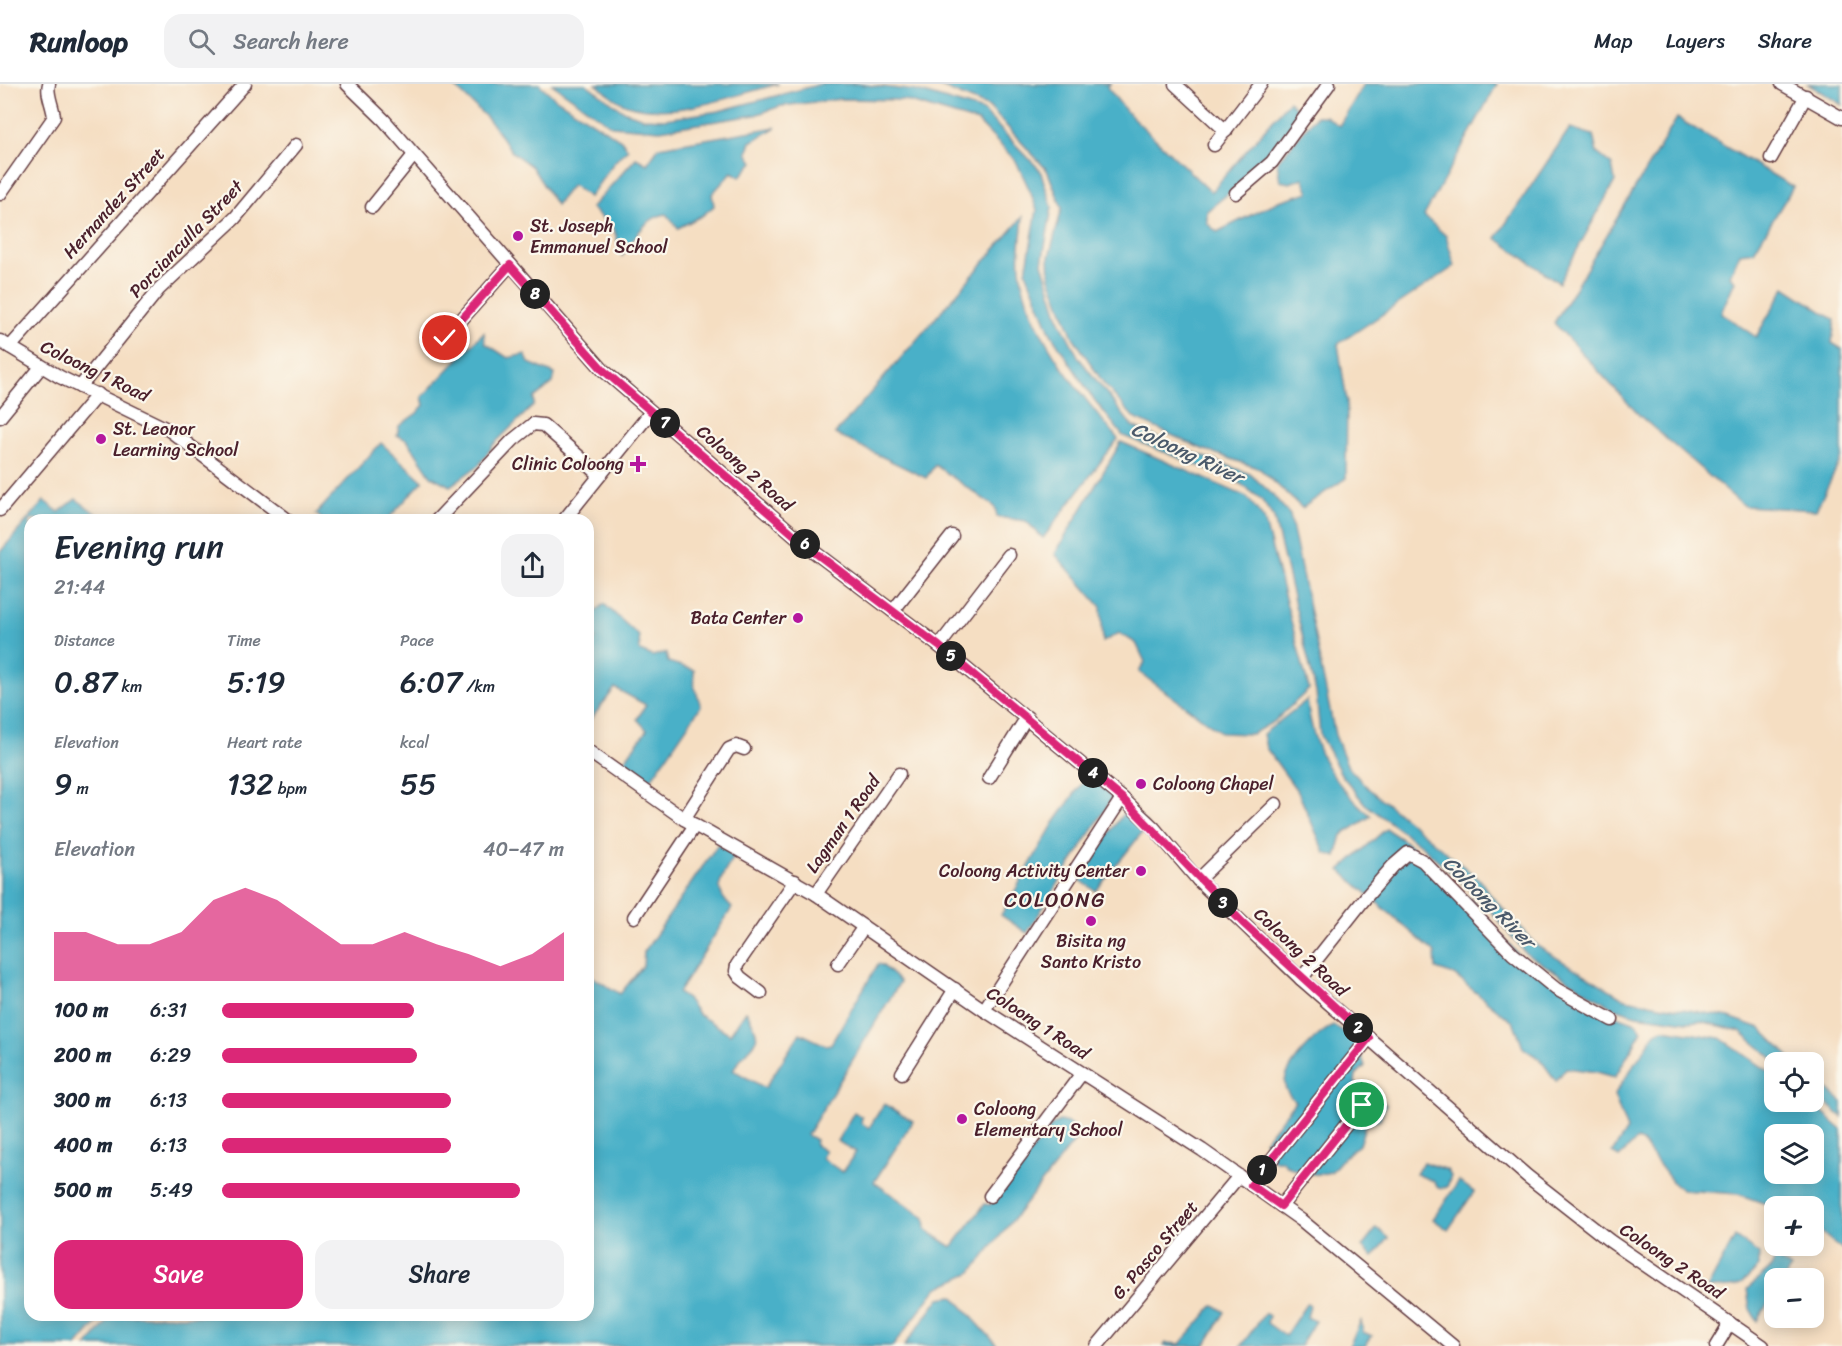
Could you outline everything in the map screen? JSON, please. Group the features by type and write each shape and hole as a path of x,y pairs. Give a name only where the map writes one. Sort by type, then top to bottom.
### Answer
{"street":[{"path":"0,194 54,117 49,84"},
{"name":"Hernandez Street","path":"5,344 245,84"},
{"name":"Coloong 2 Road","path":"347,84 376,112 603,370 813,551 939,646 1122,798 1154,828 1198,880 1301,979 1527,1176 1610,1241 1762,1346"},
{"path":"1175,84 1226,131"},
{"path":"1214,145 1262,84"},
{"path":"1236,193 1272,162 1329,84"},
{"path":"1782,84 1842,118"},
{"path":"1771,158 1806,96"},
{"name":"Porcianculla Street","path":"80,387 159,289 235,218 296,146"},
{"path":"372,207 414,155"},
{"path":"445,338 510,265"},
{"name":"Coloong 1 Road","path":"5,344 41,367 169,430 280,514"},
{"path":"0,417 41,367"},
{"path":"0,510 98,394"},
{"path":"569,514 651,412"},
{"path":"444,514 519,435 533,424 543,425 600,475"},
{"path":"893,611 952,536"},
{"path":"939,646 1009,555"},
{"path":"989,778 1027,717"},
{"path":"634,917 729,749 736,746 744,749"},
{"name":"Coloong 1 Road","path":"594,756 689,822 816,894 984,1010 1239,1176 1281,1206 1453,1346"},
{"name":"Lagman 1 Road","path":"816,894 899,774"},
{"path":"984,1010 1122,798"},
{"path":"1198,880 1276,804"},
{"path":"1301,979 1366,897 1393,866 1408,853 1424,861 1513,954 1547,982 1575,1001 1612,1020"},
{"path":"761,993 740,977 736,971 737,965 795,881"},
{"path":"838,964 863,928"},
{"path":"902,1073 955,989"},
{"path":"1251,1185 1369,1038"},
{"path":"990,1196 1082,1073"},
{"path":"1281,1206 1362,1105"},
{"name":"G. Pasco Street","path":"1097,1346 1239,1176"},
{"path":"1716,1346 1730,1323"}],"water":[{"path":"452,84 539,84 556,99 621,140 628,149 612,165 589,197 572,185 556,205 532,167 512,152 489,120"},
{"name":"Coloong River","path":"552,84 586,84 624,111 643,118 665,119 719,111 821,84 858,84 917,91 983,111 1040,170 1052,207 1042,263 1060,321 1079,358 1132,426 1178,447 1250,474 1290,515 1335,735 1348,767 1369,789 1480,880 1537,946 1625,999 1729,1017 1760,1028 1785,1052 1765,1052 1740,1031 1700,1021 1687,1022 1636,1015 1612,1007 1525,953 1485,904 1423,847 1365,804 1341,774 1320,735 1316,692 1274,518 1261,499 1235,480 1123,436 1092,397 1051,334 1026,272 1037,210 1030,191 1016,161 978,122 904,100 841,99 781,106 755,115 660,130 612,126"},
{"path":"596,84 779,84 704,104 666,110 627,105"},
{"path":"923,84 1110,84 1107,87 1126,111 1211,192 1289,101 1304,116 1258,169 1207,211 1207,223 1217,232 1279,201 1309,192 1303,178 1290,183 1280,181 1277,162 1316,116 1325,116 1339,126 1364,84 1497,84 1424,216 1446,236 1455,266 1338,344 1347,402 1346,478 1302,508 1260,469 1200,448 1134,418 1104,384 1073,337 1050,278 1049,257 1062,208 1047,170 989,107 941,87"},
{"path":"1808,84 1842,84 1842,105"},
{"path":"1677,118 1793,187 1754,251 1740,253 1730,276 1735,281 1721,313 1756,337 1785,287 1835,320 1832,343 1842,349 1842,457 1816,510 1744,506 1640,416 1554,323"},
{"path":"776,127 751,142 747,153 753,162 740,177 732,172 712,194 714,206 703,215 678,228 666,214 658,216 646,224 622,256 614,229 591,208 636,158 647,164 659,147"},
{"path":"1570,128 1593,135 1597,153 1612,165 1615,181 1559,283 1496,238"},
{"path":"1023,217 1020,268 1024,291 1032,314 1057,360 1118,439 1043,538 1026,521 997,517 995,507 935,465 926,478 835,434"},
{"path":"484,332 485,343 508,358 525,354 529,363 555,374 553,383 534,398 534,405 494,444 479,465 450,486 431,476 407,440 397,435 399,426 424,405 422,397"},
{"path":"1121,442 1247,497 1264,519 1309,689 1275,721 1252,734 1222,733 1139,672 1145,662 1136,643 1119,633 1103,642 1101,607 1055,554"},
{"path":"381,443 423,481 393,514 316,514"},
{"path":"76,499 97,514 33,514 44,501 59,512"},
{"path":"24,524 24,1321 99,1321 77,1346 0,1346 0,552"},
{"path":"604,604 639,636 640,651 652,656 666,653 668,662 694,670 694,685 701,706 648,784 623,762 647,730 637,719 646,705 615,688 594,715 594,641 596,638 594,636 594,613"},
{"path":"1307,700 1314,736 1326,765 1345,790 1371,816 1342,835 1336,857 1325,853 1298,792 1266,748 1263,734"},
{"path":"1096,779 1115,794 1027,933 1001,915 1054,823 1084,780 1091,786"},
{"path":"1127,808 1148,825 1096,891 1077,878"},
{"path":"1386,829 1409,844 1477,905 1520,957 1598,1009 1636,1023 1642,1031 1615,1077 1566,1068 1556,1081 1540,1059 1523,1048 1514,1023 1454,975 1436,969 1435,953 1340,870"},
{"path":"718,844 736,854 720,881 721,894 732,908 678,993 688,1000 699,1015 730,1034 746,1011 753,1023 756,1038 754,1044 733,1070 765,1088 800,1033 825,1045 831,1044 878,964 900,982 807,1135 816,1140 815,1145 825,1150 822,1158 842,1172 856,1152 837,1141 854,1112 862,1117 861,1123 869,1128 884,1104 913,1121 874,1182 925,1218 926,1230 952,1247 985,1204 990,1205 1051,1126 1059,1121 1065,1122 1079,1135 972,1272 937,1288 893,1346 87,1346 108,1321 594,1321 594,978 620,994 643,966 644,952"},
{"path":"1334,1026 1351,1038 1363,1059 1365,1066 1356,1075 1355,1083 1376,1095 1386,1105 1380,1119 1365,1126 1359,1145 1331,1172 1304,1173 1291,1168 1281,1160 1273,1160 1264,1141 1295,1102 1285,1086 1289,1070 1295,1060 1320,1034"},
{"path":"1663,1029 1720,1038 1764,1068 1764,1112 1822,1112 1842,1130 1842,1250 1824,1235 1824,1196 1764,1196 1764,1203 1738,1194 1682,1190 1674,1184 1642,1142 1637,1140 1619,1157 1612,1153 1627,1130 1614,1095 1656,1032"},
{"path":"1824,1087 1842,1102 1842,1117 1824,1102"},
{"path":"1423,1162 1447,1170 1451,1176 1447,1187 1438,1188 1433,1181 1416,1174"},
{"path":"1459,1181 1474,1192 1448,1230 1433,1219"},
{"path":"1377,1228 1389,1238 1373,1257 1362,1247"},
{"path":"1735,1237 1759,1254 1759,1267 1740,1284 1707,1289"},
{"path":"1775,1259 1791,1268 1771,1268"},
{"path":"1764,1274 1764,1309 1757,1321 1750,1309 1747,1289"},
{"path":"953,1296 998,1346 904,1346 940,1298"},
{"path":"1307,1303 1310,1306 1307,1317 1315,1321 1300,1346 1241,1346 1265,1313 1269,1316 1267,1323 1285,1336"},
{"path":"1214,1305 1225,1312 1205,1346 1164,1346 1166,1343 1180,1344"},
{"path":"1361,1321 1363,1332 1372,1336 1365,1346 1349,1346"}],"place":[{"name":"St. Joseph Emmanuel School","path":"518,236"},
{"name":"St. Leonor Learning School","path":"101,439"},
{"name":"Clinic Coloong","path":"638,464"},
{"name":"Bata Center","path":"798,618"},
{"name":"Coloong Chapel","path":"1141,784"},
{"name":"Coloong Activity Center","path":"1141,871"},
{"name":"Bisita ng Santo Kristo","path":"1091,921"},
{"name":"Coloong Elementary School","path":"962,1119"}],"district":[{"name":"COLOONG","path":"1055,900"}],"route":[{"path":"445,338 510,265 603,370 813,551 939,646 1122,798 1154,828 1198,880 1301,979 1369,1038 1251,1185 1281,1206 1362,1105"}]}
